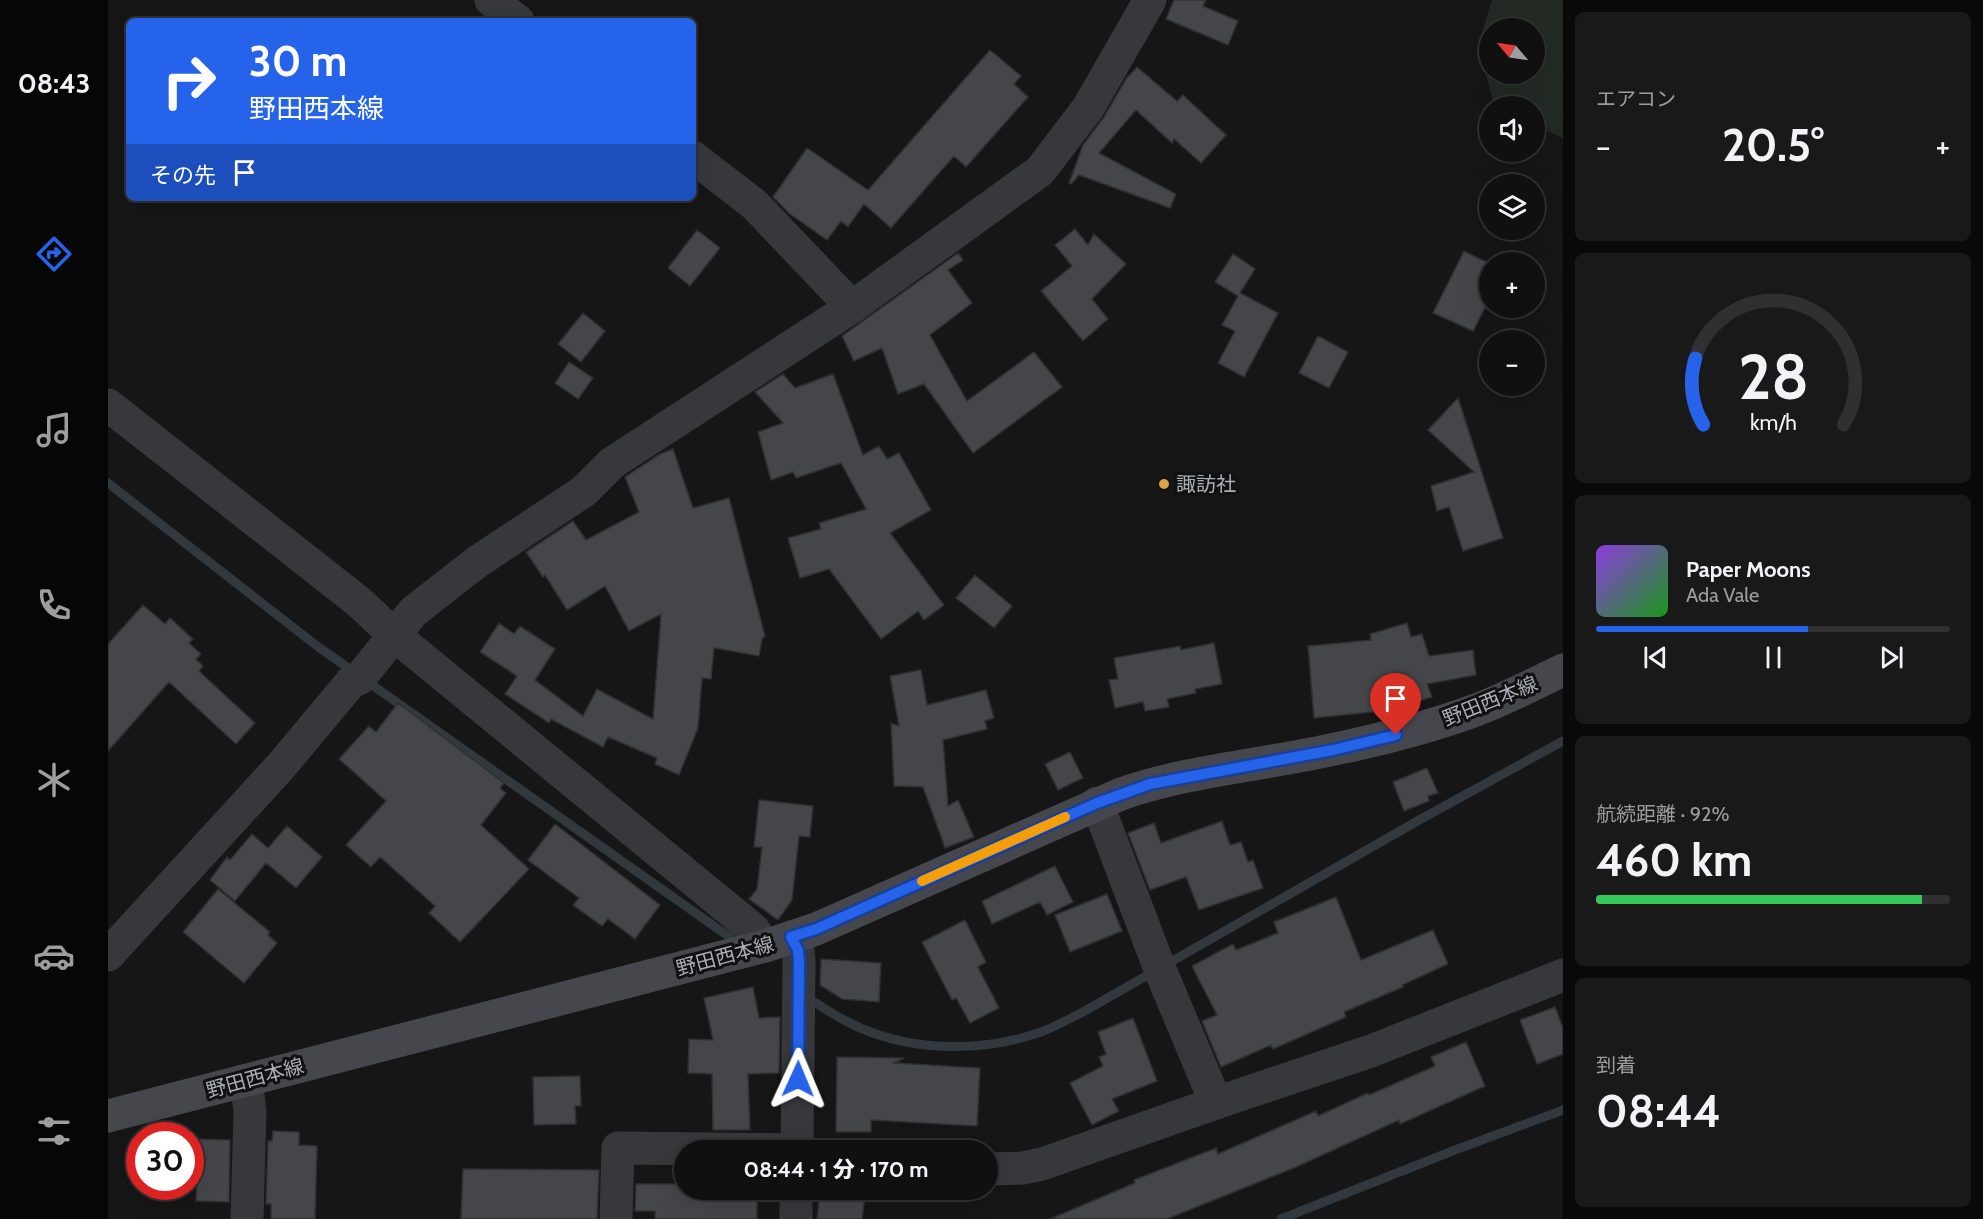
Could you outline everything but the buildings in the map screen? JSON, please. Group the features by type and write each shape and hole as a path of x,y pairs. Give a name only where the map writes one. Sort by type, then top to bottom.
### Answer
{"main road":[{"name":"野田西本線","path":"108,1116 778,942 816,929 1097,803 1150,784 1333,750 1417,730 1478,710 1563,670"}],"street":[{"path":"491,0 514,18"},
{"path":"108,955 281,766 352,681 359,679 413,612 477,561 584,491 612,463 852,307 1040,171 1088,108 1150,0"},
{"path":"696,159 755,205 852,307"},
{"path":"108,405 359,602 394,635 753,929 798,950 797,1140"},
{"path":"1097,803 1159,965 1216,1103"},
{"path":"998,1169 1023,1168 1042,1164 1371,1051 1563,975"},
{"path":"240,1082 248,1095 250,1112 247,1219"},
{"path":"616,1219 618,1148 674,1149"},
{"path":"796,1200 796,1219"}],"shaded area":[{"path":"1492,0 1563,0 1563,138 1545,130 1545,96 1492,96 1488,84 1545,84 1545,18 1487,18"}],"waterway":[{"path":"108,483 317,646 354,672"},
{"path":"365,680 731,938"},
{"path":"816,1003 867,1031 916,1044 941,1046 992,1044 1041,1032 1083,1012 1421,819 1563,741"},
{"path":"1281,1219 1563,1110"}],"slow traffic":[{"path":"922,881 1065,817"}],"place":[{"name":"諏訪社","path":"1164,484"}],"route":[{"path":"798,1079 799,962 798,950 791,937 816,929 1097,803 1150,784 1333,750 1396,735"}]}
